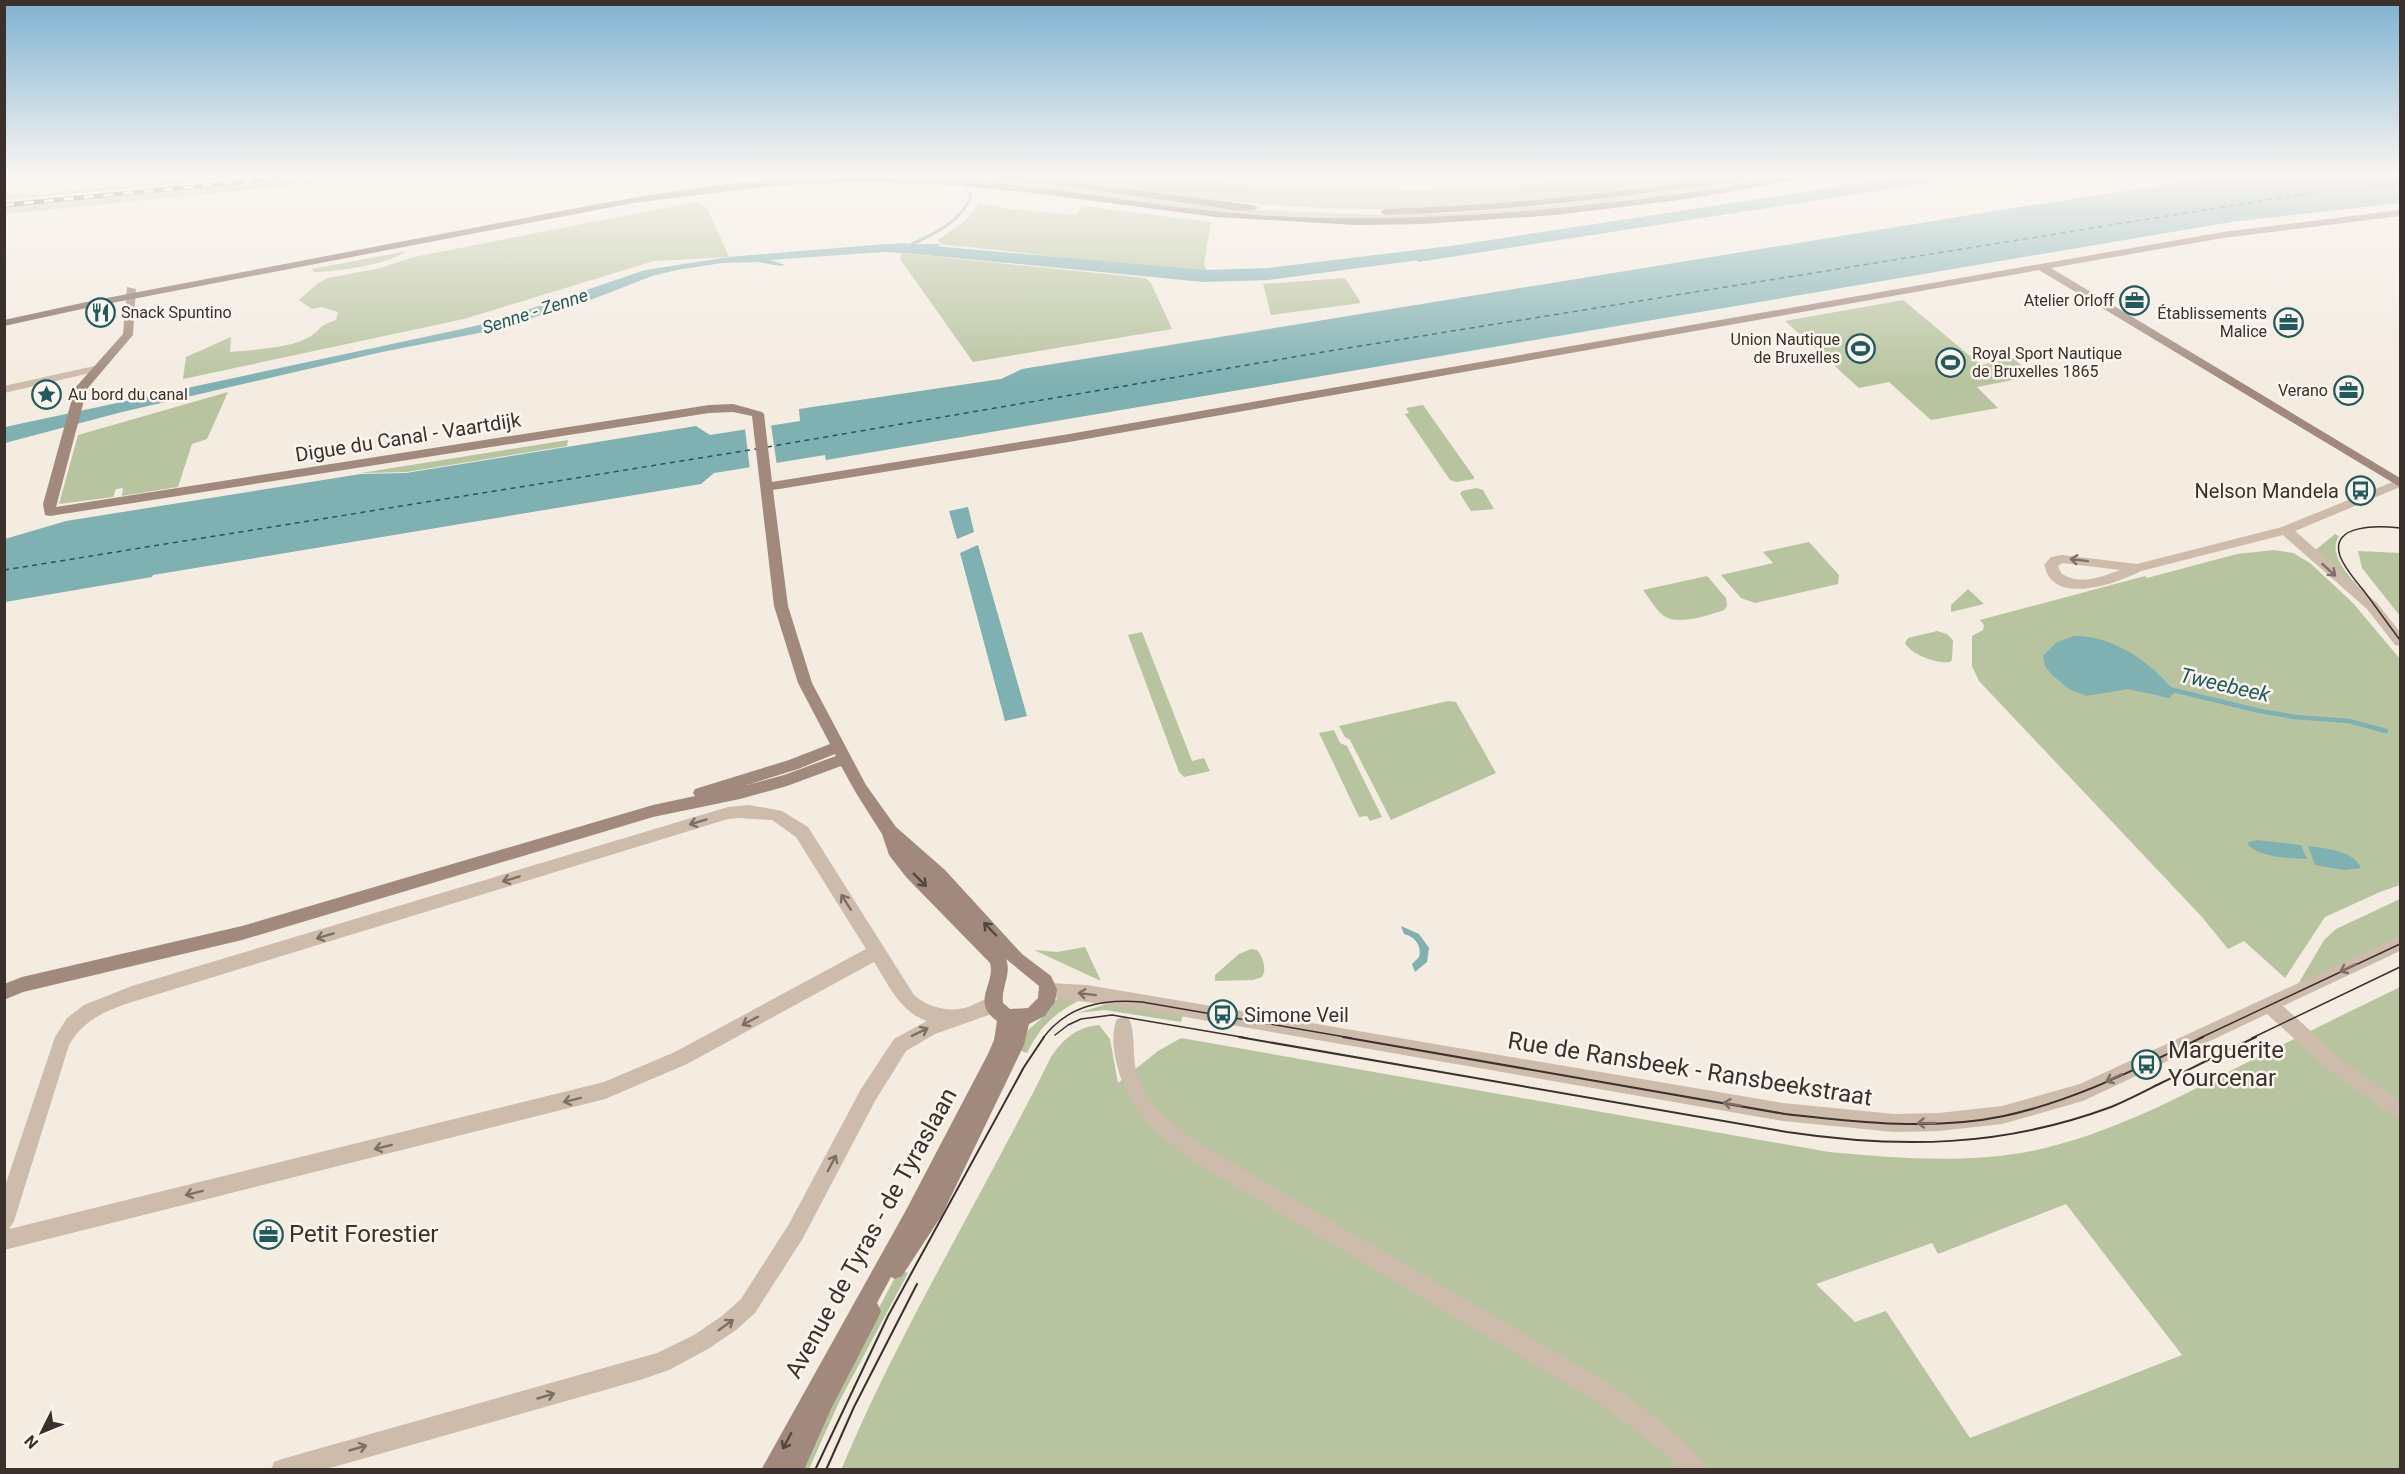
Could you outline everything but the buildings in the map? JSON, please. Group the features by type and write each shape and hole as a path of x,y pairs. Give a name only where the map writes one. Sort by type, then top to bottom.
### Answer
{"main road":[{"path":"4,323 131,293 373,244"},
{"path":"4,315 397,244"},
{"path":"890,832 912,848 1018,961 1043,978 1048,991 1044,1006 1035,1014 1007,1014 992,997 1000,970 995,957 903,862 895,850 890,832 861,789 805,683 789,638 775,573 765,487 1090,434 2176,244"},
{"path":"2041,267 2400,483"},
{"path":"99,368 128,335 131,293"},
{"name":"Digue du Canal - Vaartdijk","path":"99,368 81,387 75,404 49,504 50,512 709,409 732,408 758,414 765,487"},
{"path":"4,992 13,984 242,933 653,811 740,793 797,777 841,753"},
{"path":"998,982 1012,971 1030,970"},
{"name":"Avenue de Tyras - de Tyraslaan","path":"772,1470 912,1219 994,1060 1003,1040 1007,1014 1022,1026 1015,1045 934,1208 900,1260 823,1401 793,1470"}],"street":[{"path":"4,390 99,368"},
{"path":"2137,568 2062,559 2056,560 2051,565 2054,575 2077,585 2123,576 2137,568 2286,530 2400,483"},
{"path":"2286,530 2372,606 2400,641"},
{"path":"4,1221 66,1032 88,1011 132,994 728,813 750,810 779,815 802,832 876,952 912,1005 928,1014 958,1017 1007,1014"},
{"name":"Rue de Ransbeek - Ransbeekstraat","path":"1048,991 1087,993 1145,1002 1783,1112 1894,1124 1971,1120 2002,1115 2057,1101 2113,1079 2400,943"},
{"path":"4,1240 605,1090 681,1058 876,952"},
{"path":"2269,1005 2332,1062 2400,1112"},
{"path":"282,1470 640,1369 681,1353 709,1336 741,1313 762,1287 799,1226 868,1095 900,1045 920,1032 958,1017"},
{"path":"1123,1025 1123,1053 1132,1086 1150,1115 1177,1140 1604,1393 1670,1443 1695,1470"}],"green space":[{"path":"482,244 723,244 729,257 654,261 464,319 183,379 186,357 231,337 230,352 271,348 302,341 325,324 336,320 338,312 322,307 312,309 299,300 318,283 328,278 380,268 414,257"},
{"path":"940,244 1207,244 1204,264 1207,271 1149,267"},
{"path":"407,251 389,260 349,269 314,272 312,269"},
{"path":"902,253 1145,278 1151,283 1172,329 973,362 900,259"},
{"path":"1345,278 1361,303 1271,315 1263,284"},
{"path":"1903,300 1981,365 2013,358 2033,376 1977,387 1998,408 1931,420 1889,382 1859,388 1785,321"},
{"path":"228,392 207,439 192,444 178,487 122,496 123,488 116,489 113,497 59,504 78,435"},
{"path":"1423,405 1474,479 1456,482 1450,480 1405,414 1409,413 1406,408"},
{"path":"568,440 567,446 407,472 361,473"},
{"path":"1477,488 1483,490 1494,509 1471,511 1460,494 1462,491"},
{"path":"2335,534 2339,536 2336,552 2343,568 2366,595 2313,552"},
{"path":"1809,542 1839,575 1838,584 1755,603 1741,598 1721,575 1773,563 1763,552"},
{"path":"2274,550 2293,553 2310,563 2353,603 2400,659 2400,885 2325,917 2285,978 2244,941 2228,949 2202,917 1979,681 1972,666 1972,636 1983,630 1984,625 1980,620 2237,554"},
{"path":"2358,551 2400,553 2400,616 2362,568"},
{"path":"1707,576 1726,598 1727,606 1724,610 1694,619 1678,620 1664,616 1643,590"},
{"path":"1968,589 1984,604 1951,612 1951,605"},
{"path":"1937,631 1947,634 1953,640 1950,662 1925,658 1905,643 1908,638"},
{"path":"1142,632 1192,761 1204,758 1210,771 1184,777 1179,772 1128,635"},
{"path":"1448,701 1456,702 1496,773 1391,820 1350,740 1345,737 1339,726"},
{"path":"1334,730 1340,743 1347,746 1382,817 1370,821 1367,816 1359,817 1319,733"},
{"path":"2400,899 2400,937 2297,986 2324,940 2336,929"},
{"path":"1085,947 1101,981 1034,950 1057,952"},
{"path":"1251,949 1257,950 1263,959 1262,977 1253,980 1215,981 1215,975 1239,954"},
{"path":"2400,987 2400,1469 841,1470 864,1417 916,1313 1051,1057 1066,1039 1084,1028 1099,1025 1110,1039 1118,1083 1158,1051 1181,1038 1829,1152 1905,1158 1956,1159 2032,1151 2115,1125 2168,1102","holes":["2066,1204 2182,1355 1970,1438 1886,1311 1855,1322 1816,1284 1932,1243 1938,1254"]},
{"path":"1060,997 1082,999 1064,1009 1043,1027 1027,1053 1018,1050 1027,1031 1048,1012"},
{"path":"1107,1004 1183,1013 1181,1022 1105,1010 1077,1013"},
{"path":"899,1270 908,1273 839,1402 809,1469 799,1470 865,1334"}],"water":[{"path":"886,244 940,244 934,254 883,252 770,260 785,265 780,266 758,262 722,263 677,270 652,276 593,299 489,331 382,352 122,412 5,443 5,427 492,322 645,270 729,257"},
{"path":"1465,244 1535,244 1418,262 1411,252"},
{"path":"1793,244 2102,244 826,460 825,455 714,473 701,484 153,575 5,602 5,539 66,521 361,474 406,473 696,426 710,435 800,421 799,409 1001,379 1022,369"},
{"path":"968,507 974,532 957,539 949,511"},
{"path":"978,545 1027,716 1005,721 960,553"},
{"path":"2074,636 2103,640 2130,653 2155,671 2175,692 2169,698 2128,689 2086,696 2069,689 2052,675 2045,666 2043,656 2057,642"},
{"path":"2256,840 2301,845 2307,859 2258,852 2247,843"},
{"path":"2308,846 2346,854 2358,862 2361,868 2344,870 2315,865"},
{"path":"1401,926 1419,934 1429,948 1427,962 1415,972 1412,964 1419,957 1418,945 1414,939 1404,934"}],"pier":[{"path":"771,425 777,466 750,470 745,429"}],"waterway":[{"path":"908,246 913,244"},
{"name":"Senne - Zenne","path":"900,248 1204,276 1268,274 1450,251"},
{"name":"Tweebeek","path":"2169,689 2260,711 2295,717 2349,721 2386,731"}],"ferry route":[{"path":"767,447 1335,350 1995,244"},
{"path":"4,570 756,449"}],"tram line":[{"path":"2400,528 2359,529 2342,537 2339,545 2340,556 2347,570 2400,640"},
{"path":"2200,1038 2400,944"},
{"path":"2252,1038 2400,967"},
{"path":"1043,1038 1063,1018 1075,1011 1100,1003 1127,1001 1351,1038"},
{"path":"1055,1035 1081,1019 1112,1015 1247,1038"},
{"path":"815,1470 888,1316 1024,1067 1044,1037"},
{"path":"1239,1037 1787,1132 1871,1141 1911,1142 1991,1137 2071,1120 2111,1107 2256,1037"},
{"path":"1343,1037 1785,1114 1894,1124 1977,1121 2030,1110 2081,1093 2203,1037"},
{"path":"826,1470 854,1407 917,1284"}],"place":[{"name":"Atelier Orloff","path":"2135,300"},
{"name":"Snack Spuntino","path":"100,312"},
{"name":"Établissements Malice","path":"2288,322"},
{"name":"Union Nautique de Bruxelles","path":"1861,348"},
{"name":"Royal Sport Nautique de Bruxelles 1865","path":"1951,362"},
{"name":"Verano","path":"2349,390"},
{"name":"Au bord du canal","path":"47,394"},
{"name":"Nelson Mandela","path":"2360,491"},
{"name":"Simone Veil","path":"1223,1015"},
{"name":"Marguerite Yourcenar","path":"2147,1064"},
{"name":"Petit Forestier","path":"268,1234"}]}
